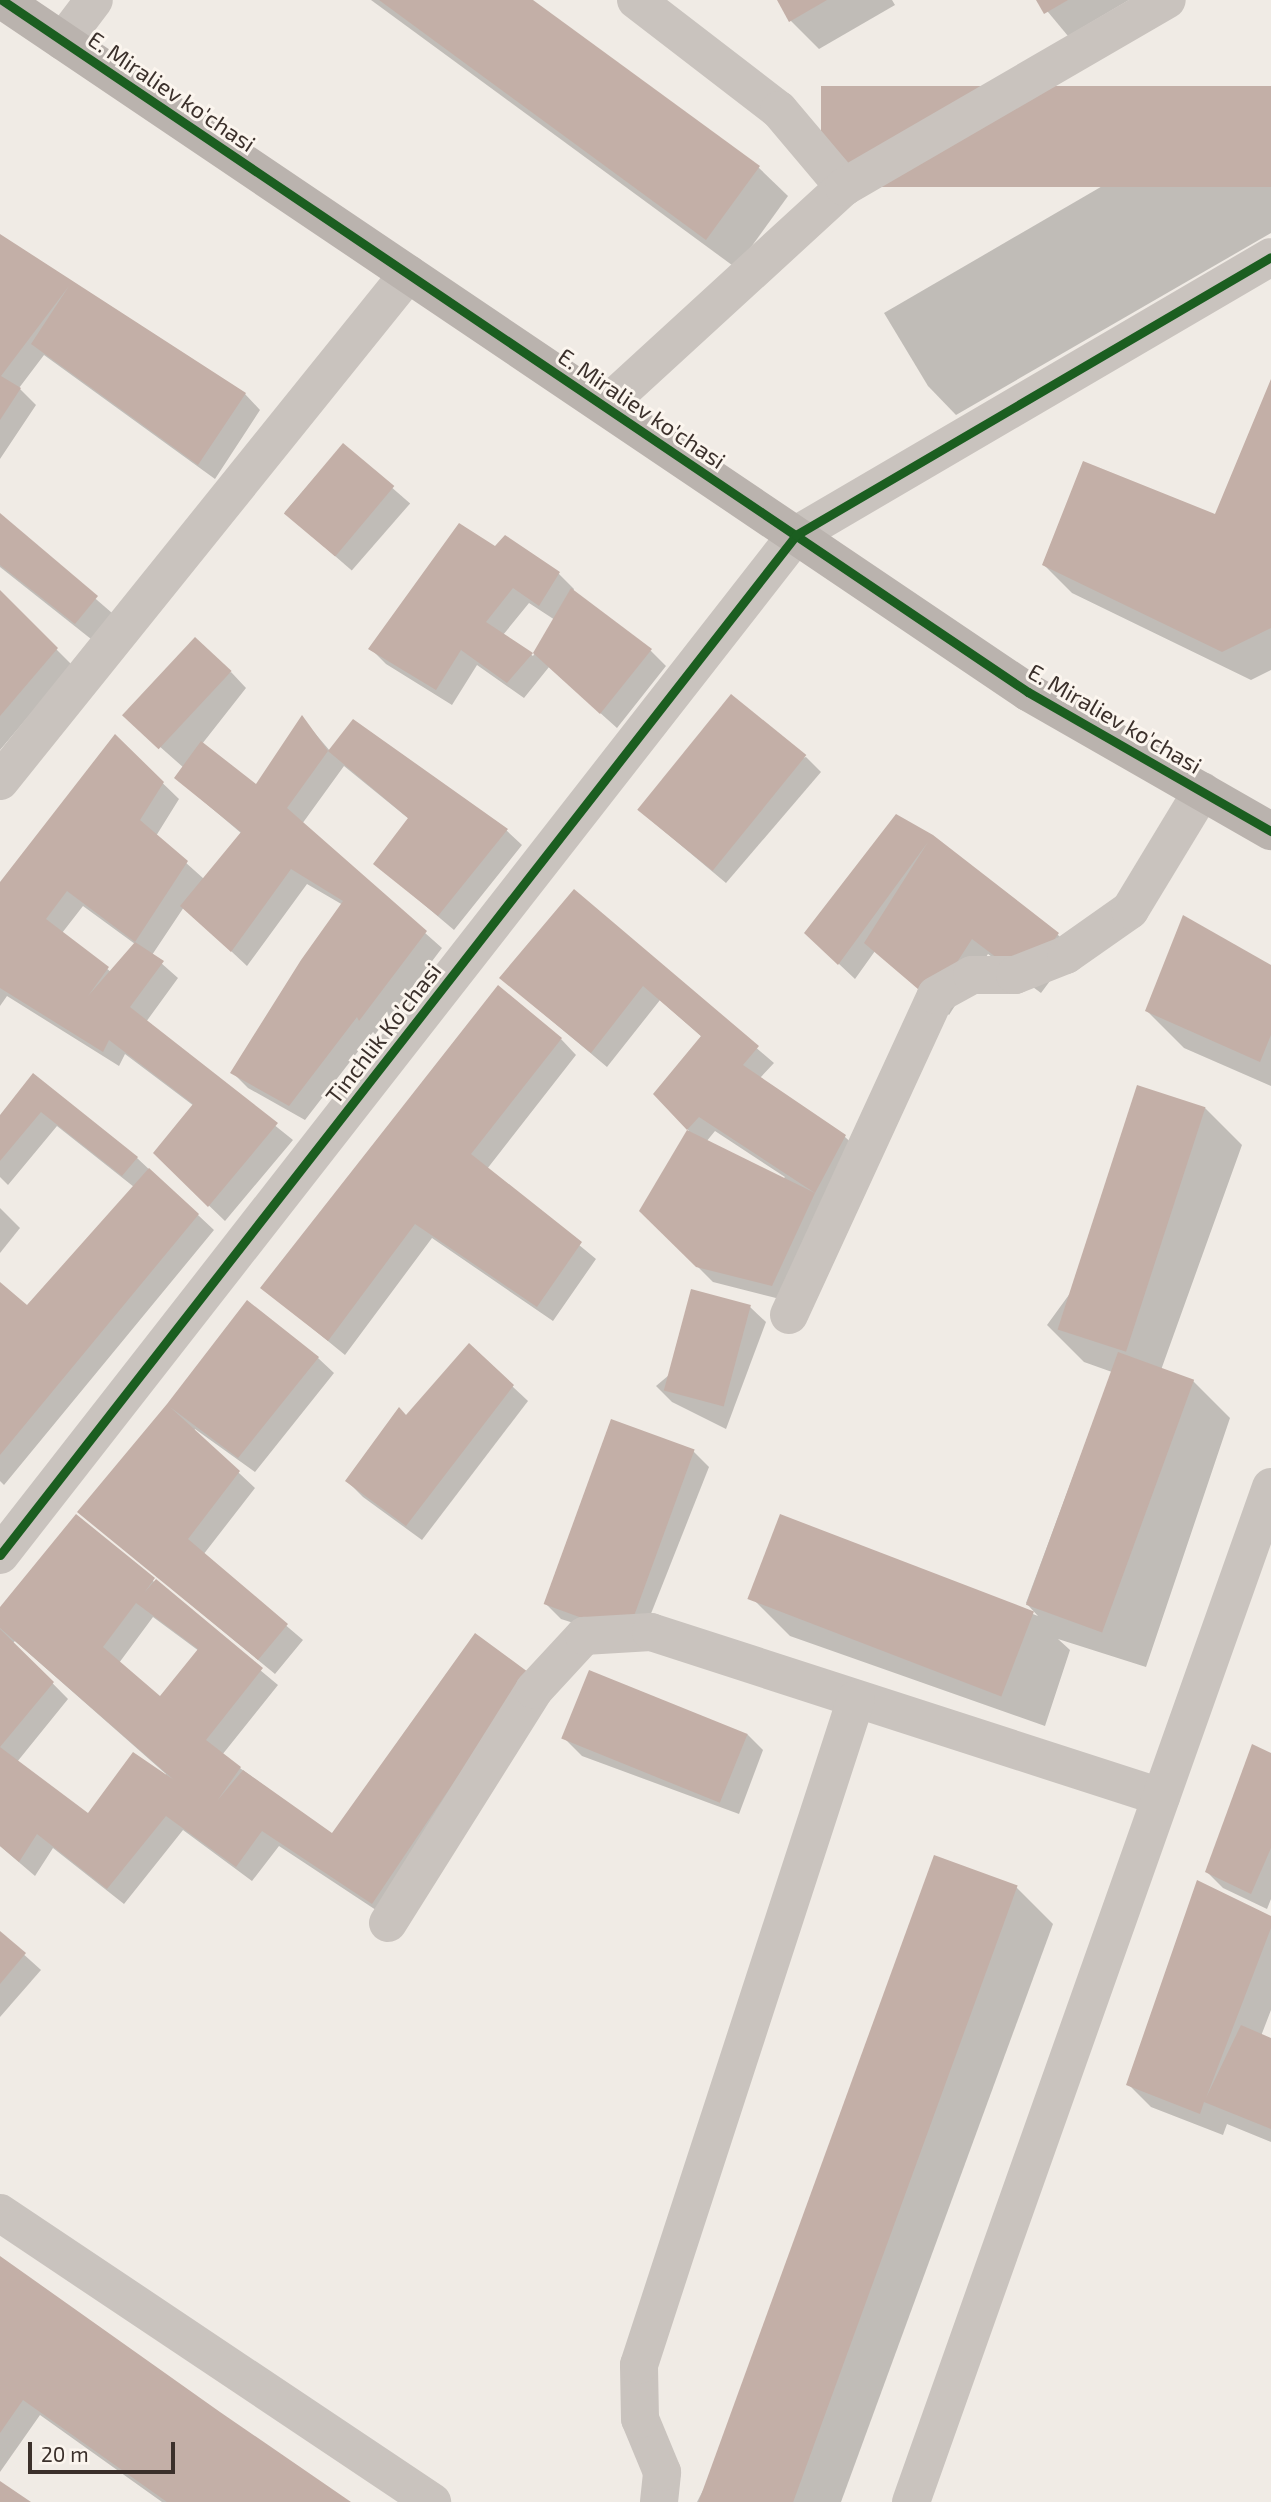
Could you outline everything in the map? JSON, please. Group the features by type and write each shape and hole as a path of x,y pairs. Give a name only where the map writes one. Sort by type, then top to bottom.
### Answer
{"street":[{"name":"E. Miraliev ko'chasi","path":"2,0 1028,692 1271,831"},
{"path":"63,41 94,0"},
{"path":"636,0 779,110 844,187"},
{"path":"605,407 844,187 1167,0"},
{"path":"796,535 1271,257"},
{"path":"0,781 408,274"},
{"name":"Tinchlik Ko’chasi","path":"0,1555 796,535"},
{"path":"789,1315 936,995 972,975 1015,975 1066,956 1130,910 1202,792"},
{"path":"911,2502 1271,1487"},
{"path":"388,1923 534,1690 584,1636 651,1632 1161,1797"},
{"path":"659,2502 662,2472 640,2419 639,2365 856,1699"},
{"path":"0,2213 432,2502"}],"building":[{"path":"379,0 533,0 760,166 706,240"},
{"path":"777,0 827,0 789,22"},
{"path":"1036,0 1068,0 1044,14"},
{"path":"821,86 1271,86 1271,187 821,187"},
{"path":"0,234 246,393 198,465 31,344 69,286 1,376 21,388 0,420"},
{"path":"1271,379 1271,628 1222,652 1042,565 1083,461 1215,514"},
{"path":"343,443 394,486 335,557 284,513"},
{"path":"0,513 98,596 75,624 0,565"},
{"path":"459,523 495,546 505,535 560,572 539,606 513,588 486,622 533,653 507,683 461,650 436,690 368,649"},
{"path":"571,588 652,649 600,714 533,653"},
{"path":"0,590 58,648 0,716"},
{"path":"195,637 232,671 159,749 122,715"},
{"path":"731,694 806,755 713,871 637,810"},
{"path":"302,715 328,751 287,808 427,931 359,1021 357,1017 289,1106 230,1073 301,960 343,901 291,869 231,952 180,906 241,832 174,778 201,741 256,784"},
{"path":"353,719 508,829 438,916 373,864 408,818 328,751"},
{"path":"115,734 164,782 140,820 188,861 135,942 164,961 130,1007 278,1123 208,1207 153,1153 193,1104 109,1040 103,1052 0,988 0,882","holes":["67,891 135,942 88,996 109,967 46,919"]},
{"path":"896,814 933,835 1059,933 1025,979 972,939 932,1001 864,943 928,842 838,965 804,933"},
{"path":"574,889 759,1046 743,1065 846,1135 815,1193 699,1117 687,1130 653,1094 701,1036 643,986 591,1053 499,978"},
{"path":"1183,915 1271,965 1271,1035 1260,1062 1145,1011"},
{"path":"498,985 562,1038 471,1154 582,1242 537,1307 415,1224 328,1341 260,1288"},
{"path":"33,1073 138,1157 122,1176 41,1112 0,1161 0,1115"},
{"path":"1137,1085 1205,1107 1126,1352 1058,1329"},
{"path":"687,1130 815,1193 772,1286 696,1267 639,1211"},
{"path":"149,1168 199,1214 0,1455 0,1282 27,1305"},
{"path":"691,1289 751,1305 724,1406 664,1390"},
{"path":"247,1300 319,1357 238,1458 170,1407 240,1471 188,1539 288,1624 258,1660 77,1512 167,1404"},
{"path":"469,1343 514,1385 406,1526 345,1481 399,1407 406,1415"},
{"path":"1118,1352 1194,1380 1102,1632 1026,1605"},
{"path":"611,1419 695,1449 627,1635 544,1604"},
{"path":"76,1514 155,1578 144,1593 156,1579 263,1668 206,1740 241,1767 217,1801 243,1770 332,1833 475,1633 528,1672 372,1904 262,1831 236,1867 166,1816 107,1889 37,1834 19,1862 0,1846 0,1747 88,1813 133,1752 174,1780 0,1628 0,1607","holes":["136,1603 198,1649 160,1696 103,1647"]},
{"path":"780,1514 1034,1611 1001,1696 747,1599"},
{"path":"0,1629 54,1682 0,1747"},
{"path":"589,1670 748,1734 720,1803 561,1739"},
{"path":"1252,1744 1271,1753 1271,1848 1251,1894 1205,1872"},
{"path":"934,1855 1018,1885 793,2502 699,2502"},
{"path":"1197,1880 1271,1916 1271,1928 1206,2098 1241,2025 1271,2038 1271,2129 1204,2102 1200,2114 1126,2085"},
{"path":"0,1931 26,1953 0,1984"},
{"path":"0,2256 351,2502 167,2502 23,2400 0,2433"},
{"path":"0,2481 31,2502 0,2502"}],"cycle path":[{"path":"2,0 1028,692 1271,831"},
{"path":"0,1555 796,535 1271,257"}]}
